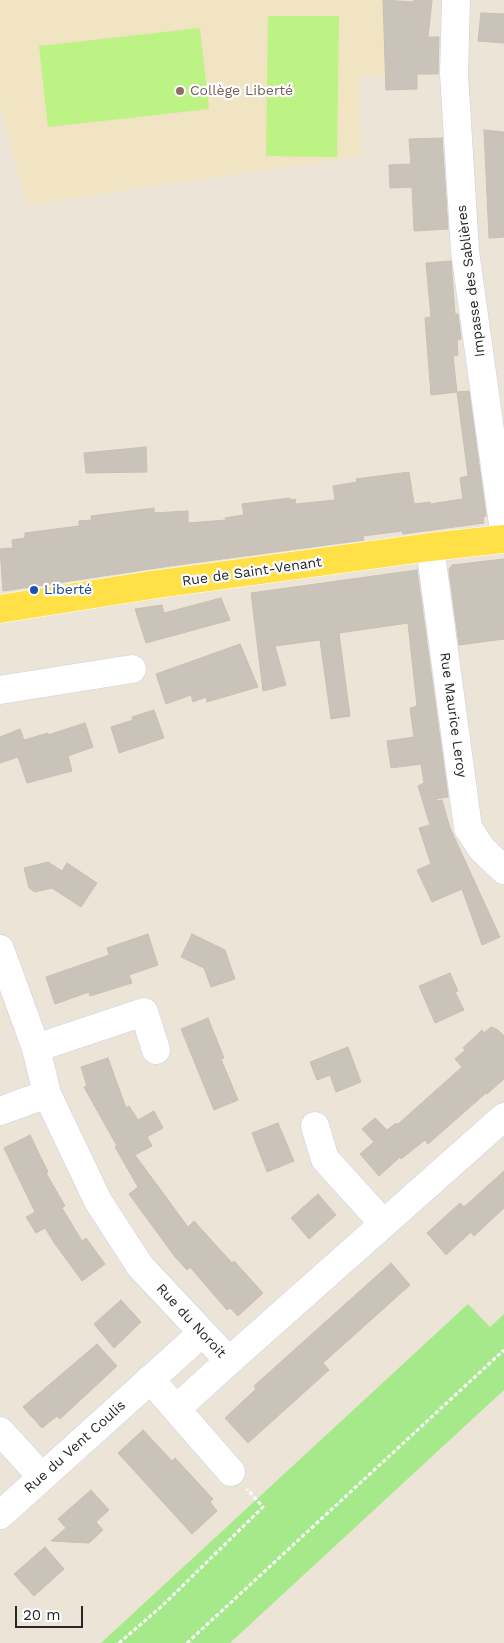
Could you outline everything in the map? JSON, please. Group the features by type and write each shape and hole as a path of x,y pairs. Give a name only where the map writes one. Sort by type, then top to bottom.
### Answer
{"main road":[{"name":"Rue de Saint-Venant","path":"0,609 142,587 430,547 504,539"}],"street":[{"name":"Impasse des Sablières","path":"456,0 454,74 465,251 504,531"},
{"name":"Rue Maurice Leroy","path":"430,547 468,828 482,849 504,870"},
{"path":"0,690 132,670"},
{"name":"Rue du Noroit","path":"0,949 36,1048 47,1094 98,1201 140,1266 229,1361 504,1117"},
{"path":"36,1048 144,1012 156,1050"},
{"path":"0,1111 47,1094"},
{"path":"315,1126 325,1159 384,1224"},
{"name":"Rue du Vent Coulis","path":"0,1515 202,1333"},
{"path":"176,1409 229,1361"},
{"path":"150,1379 231,1472"},
{"path":"0,1431 42,1477"}],"path":[{"path":"187,1643 504,1350"},
{"path":"119,1643 162,1606 263,1507 231,1472"}],"shaded area":[{"name":"Collège Liberté","path":"0,0 383,0 386,77 359,77 361,156 27,205 0,106"}],"green space":[{"path":"268,16 339,16 337,157 266,156"},
{"path":"200,28 209,109 48,127 39,46"},
{"path":"468,1304 490,1327 504,1314 504,1390 230,1643 101,1643"}],"building":[{"path":"383,0 413,2 414,0 432,0 428,37 439,37 438,74 417,74 417,89 386,90"},
{"path":"481,13 504,14 504,43 478,41"},
{"path":"484,130 504,132 504,237 489,238"},
{"path":"442,138 448,229 414,231 412,187 390,188 389,165 411,164 409,139"},
{"path":"451,261 455,314 458,314 461,339 457,340 458,355 453,356 457,392 431,395 425,318 431,317 426,263"},
{"path":"469,391 486,516 483,517 484,523 403,534 402,531 363,536 364,540 3,591 0,549 13,548 12,540 25,538 25,533 79,526 79,521 92,520 91,516 154,508 154,513 188,511 188,523 226,520 225,518 244,515 242,504 290,498 290,500 295,499 296,504 335,500 333,486 357,482 356,479 409,472 414,504 430,502 430,504 463,499 460,478 468,476 457,392"},
{"path":"146,447 147,472 86,473 84,453"},
{"path":"504,559 504,639 459,645 449,570 452,565"},
{"path":"417,570 448,797 436,799 437,801 442,800 450,828 500,937 482,945 462,889 432,902 417,870 431,864 419,828 430,825 418,786 424,783 421,764 391,768 387,741 414,737 410,708 417,706 408,623 339,633 350,716 331,719 320,640 275,646 286,685 263,691 251,593"},
{"path":"221,598 230,620 146,643 135,609 162,605 164,613"},
{"path":"240,644 258,687 207,702 206,697 193,702 191,695 166,704 156,674"},
{"path":"154,710 164,738 119,753 111,727 133,720 132,717"},
{"path":"85,723 93,747 68,756 72,771 27,783 18,757 0,763 0,737 20,729 24,740 48,733 48,735"},
{"path":"48,862 62,871 67,863 97,883 81,907 52,888 35,892 29,888 24,868"},
{"path":"148,934 158,965 129,975 132,983 90,996 89,992 55,1004 46,977 109,955 107,948"},
{"path":"192,934 225,950 235,979 211,987 204,968 181,957"},
{"path":"450,973 458,991 455,992 464,1010 435,1023 419,986"},
{"path":"208,1018 224,1058 221,1059 238,1100 214,1110 181,1029"},
{"path":"491,1027 498,1030 504,1036 504,1079 428,1144 425,1140 401,1159 400,1157 379,1176 360,1154 374,1142 362,1129 375,1118 387,1130 396,1123 397,1125 462,1067 455,1059 465,1050 463,1048 482,1030 484,1033"},
{"path":"348,1047 361,1082 336,1092 330,1075 317,1080 310,1062"},
{"path":"108,1058 126,1108 129,1106 138,1120 154,1111 163,1128 147,1137 152,1146 135,1155 188,1227 194,1221 232,1263 234,1261 263,1293 238,1316 230,1308 227,1310 190,1267 187,1270 175,1257 129,1194 138,1187 84,1087 87,1086 81,1067"},
{"path":"278,1123 294,1161 267,1172 252,1133"},
{"path":"30,1135 48,1172 46,1173 65,1206 62,1208 82,1241 86,1238 105,1264 82,1281 45,1228 36,1233 26,1217 35,1212 4,1148"},
{"path":"504,1171 504,1208 474,1236 471,1232 446,1255 427,1233 460,1203 464,1207"},
{"path":"318,1194 336,1215 309,1239 291,1218"},
{"path":"391,1263 410,1285 323,1363 329,1370 248,1443 225,1418 256,1389 254,1386"},
{"path":"121,1300 141,1322 114,1348 94,1324"},
{"path":"97,1344 117,1366 60,1419 57,1416 42,1428 23,1407"},
{"path":"143,1430 172,1461 175,1458 213,1499 210,1502 217,1511 192,1534 118,1453"},
{"path":"91,1490 109,1510 96,1522 103,1530 89,1543 51,1541 66,1528 58,1519"},
{"path":"45,1547 64,1569 34,1596 14,1574"}],"place":[{"name":"Collège Liberté","path":"180,91"},
{"name":"Liberté","path":"34,590"}]}
